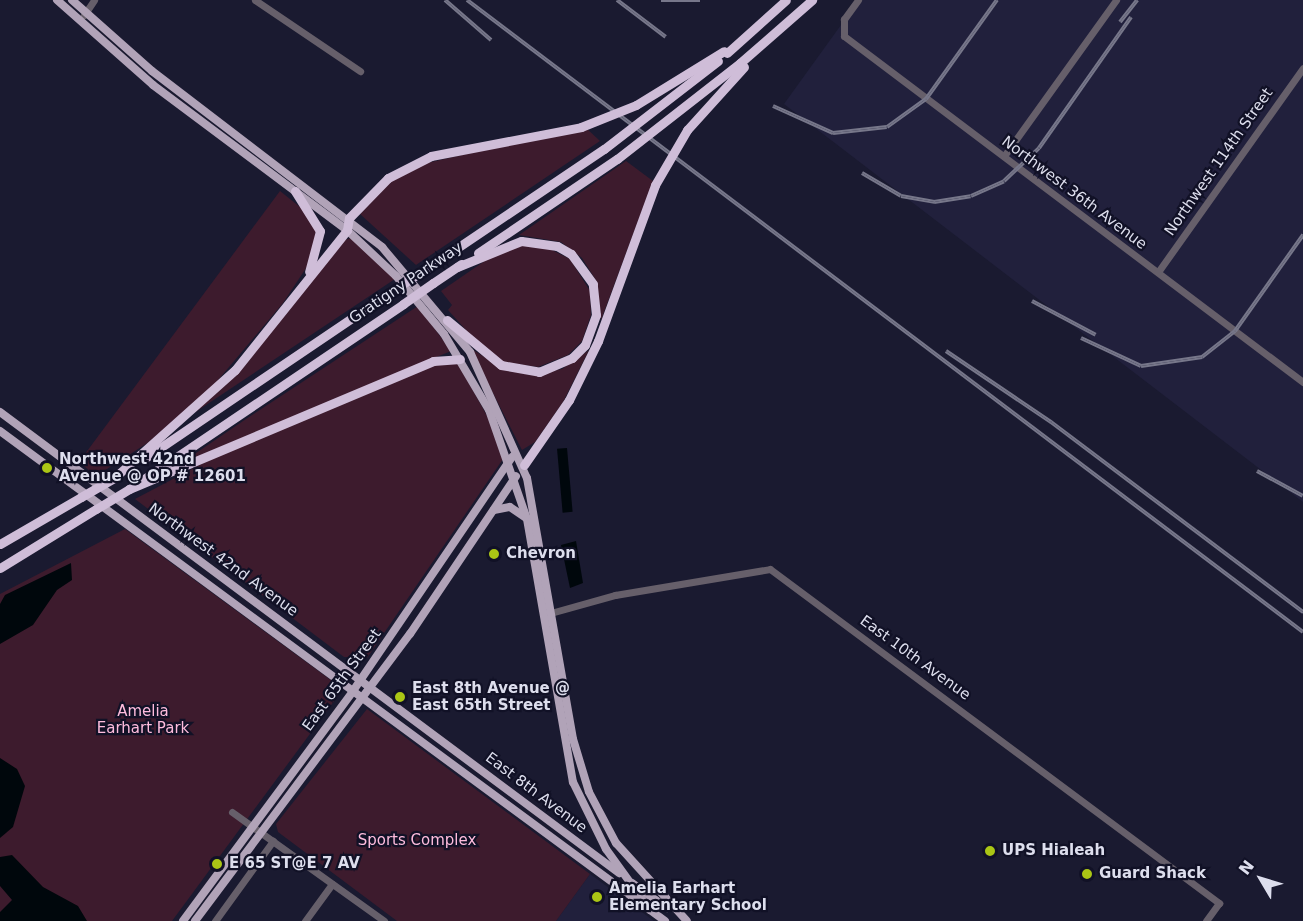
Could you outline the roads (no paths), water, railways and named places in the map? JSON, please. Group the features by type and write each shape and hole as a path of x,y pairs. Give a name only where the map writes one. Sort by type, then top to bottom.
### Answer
{"highway":[{"path":"114,478 213,392 347,230 349,218 388,178 420,159 581,127 636,105 726,52 786,0"},
{"name":"Gratigny Parkway","path":"0,568 129,489 617,159 742,65 812,0"},
{"name":"Gratigny Parkway","path":"0,544 114,478 604,150 726,52"},
{"path":"524,465 569,400 598,341 655,185 687,130 742,65"},
{"path":"295,191 320,231 303,286"},
{"path":"447,320 501,365 539,372 572,358 585,345 596,315 593,284 584,268 557,246 521,241 457,267"},
{"path":"129,489 433,361 460,359"}],"main road":[{"path":"57,0 79,22 161,92 347,230 396,276 460,359 510,461 527,519 571,773 592,825 625,878 650,910"},
{"path":"72,0 186,98 349,218 405,270 447,320 487,383 524,465 554,613 573,739 589,792 630,862 686,921"},
{"name":"Northwest 42nd Avenue","path":"0,412 371,687"},
{"path":"2,432 13,422"},
{"name":"Northwest 42nd Avenue","path":"2,432 353,691"},
{"name":"East 65th Street","path":"183,921 353,691 517,450"},
{"name":"East 65th Street","path":"195,921 371,687 524,465"},
{"path":"494,510 510,507 527,519"},
{"name":"East 8th Avenue","path":"371,687 625,878 686,921"},
{"name":"East 8th Avenue","path":"353,691 665,921"},
{"path":"472,778 480,767"}],"street":[{"path":"79,22 94,0"},
{"path":"255,0 360,71"},
{"name":"Northwest 36th Avenue","path":"858,0 844,19 841,33 1303,382"},
{"path":"1004,156 1116,0"},
{"name":"Northwest 114th Street","path":"1158,272 1303,68"},
{"name":"East 10th Avenue","path":"543,615 615,595 770,570 1219,903 1206,921"},
{"path":"232,812 384,921"},
{"path":"215,921 273,841"},
{"path":"305,921 332,884"}],"railway":[{"path":"445,0 491,40"},
{"path":"467,0 1303,632"},
{"path":"617,0 666,37"},
{"path":"661,0 700,0"},
{"path":"773,106 833,133 887,127 926,99 997,0"},
{"path":"1120,22 1137,0"},
{"path":"862,173 901,196 934,202 971,196 1004,181 1039,148 1131,17"},
{"path":"1081,338 1141,366 1202,357 1235,331 1303,235"},
{"path":"1032,301 1096,335"},
{"path":"946,351 1051,422 1303,612"},
{"path":"1257,471 1303,496"}],"place":[{"name":"Northwest 42nd Avenue @ OP # 12601","path":"47,468"},
{"name":"Chevron","path":"494,554"},
{"name":"East 8th Avenue @ East 65th Street","path":"400,697"},
{"name":"UPS Hialeah","path":"990,851"},
{"name":"E 65 ST@E 7 AV","path":"217,864"},
{"name":"Guard Shack","path":"1087,874"},
{"name":"Amelia Earhart Elementary School","path":"597,897"}],"park label":[{"name":"Amelia Earhart Park","path":"143,720"},
{"name":"Sports Complex","path":"417,841"}]}
